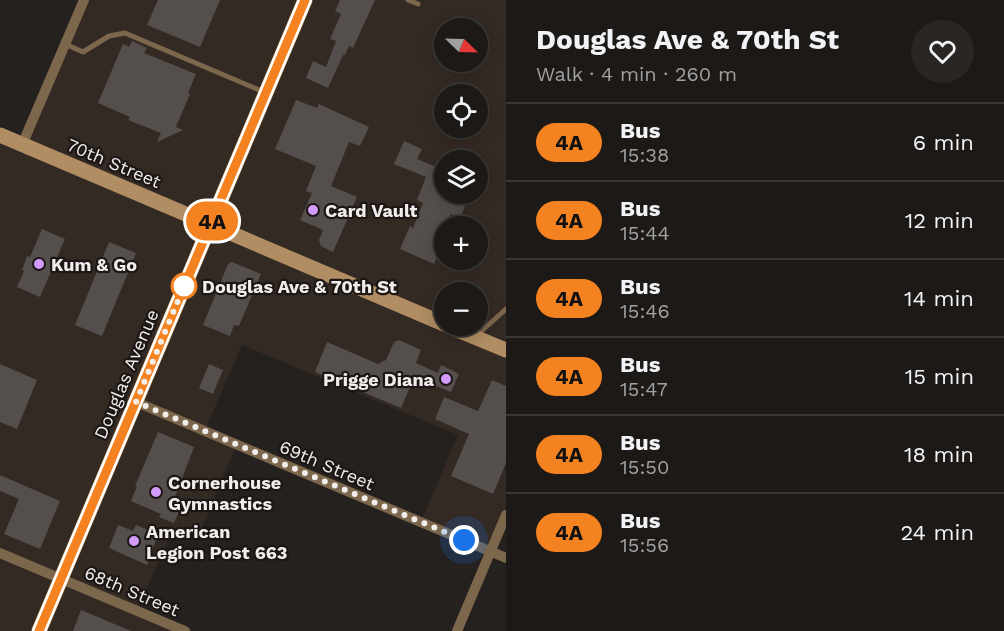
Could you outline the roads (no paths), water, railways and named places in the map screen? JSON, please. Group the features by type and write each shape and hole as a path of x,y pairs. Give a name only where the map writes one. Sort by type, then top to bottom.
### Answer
{"main road":[{"name":"Douglas Avenue","path":"39,631 305,0"},
{"name":"70th Street","path":"0,135 434,320"},
{"name":"70th Street","path":"475,337 506,350"}],"street":[{"path":"22,145 84,0"},
{"name":"69th Street","path":"136,402 506,558"},
{"path":"457,631 506,515"},
{"name":"68th Street","path":"0,553 185,631"}],"lane":[{"path":"408,0 418,4"},
{"path":"65,44 83,52 108,36 125,33 266,93"},
{"path":"475,337 506,309"}],"place":[{"name":"Card Vault","path":"313,210"},
{"name":"Kum & Go","path":"39,264"},
{"name":"Douglas Ave & 70th St","path":"184,286"},
{"name":"Prigge Diana","path":"446,379"},
{"name":"Cornerhouse Gymnastics","path":"156,492"},
{"name":"American Legion Post 663","path":"134,541"}]}
